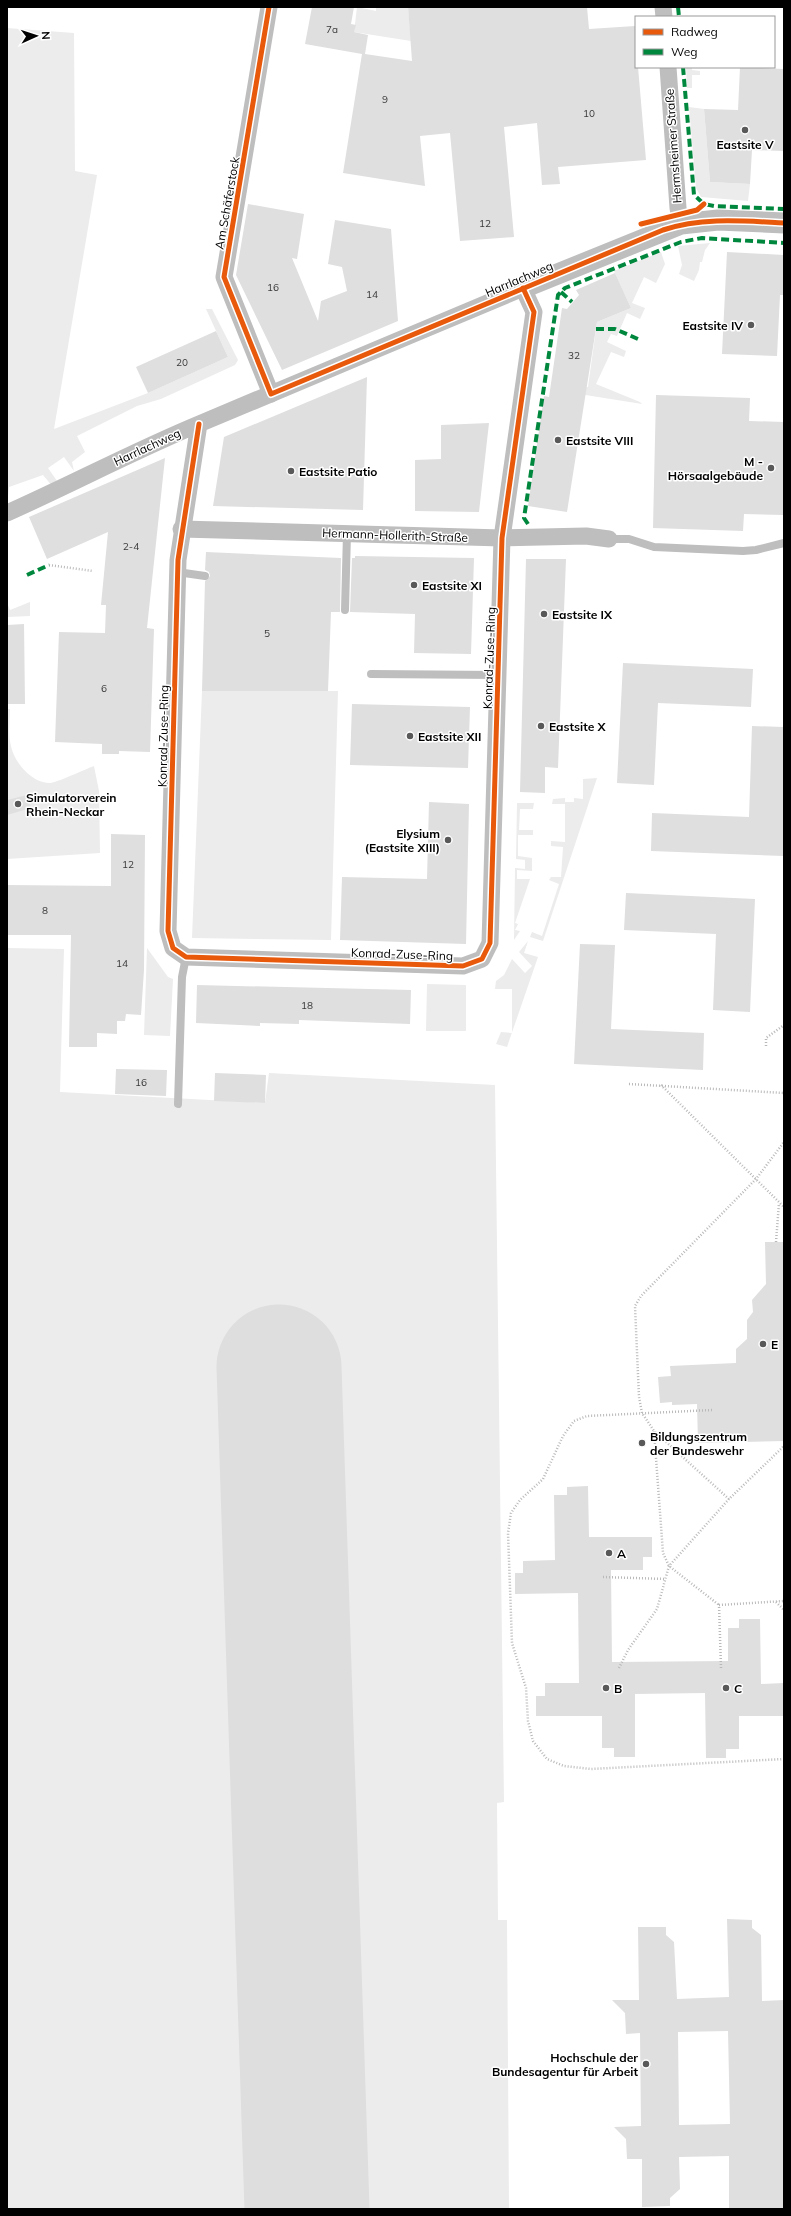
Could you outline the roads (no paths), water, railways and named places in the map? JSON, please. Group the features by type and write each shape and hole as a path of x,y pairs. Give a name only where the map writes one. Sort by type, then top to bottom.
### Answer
{"street":[{"name":"Am Schäferstock","path":"269,7 224,277 271,394"},
{"name":"Hermsheimer Straße","path":"668,68 678,208 681,224"},
{"name":"Harrlachweg","path":"7,513 199,424 523,288 681,224 718,220 784,223"},
{"name":"Konrad-Zuse-Ring","path":"199,424 181,529 178,572 168,931 173,948 186,958 463,966 482,959 490,943 502,538 534,312 523,288"},
{"name":"Hermann-Hollerith-Straße","path":"181,529 502,538 586,536 609,539"}],"lane":[{"path":"345,610 347,533"},
{"path":"609,539 629,539 654,547 743,551 756,550 784,543"},
{"path":"178,572 205,576"},
{"path":"371,674 498,675"},
{"path":"178,1104 182,977 186,958"}],"place":[{"name":"Eastsite V","path":"745,130"},
{"name":"Eastsite IV","path":"751,325"},
{"name":"Eastsite VIII","path":"558,440"},
{"name":"M - Hörsaalgebäude","path":"771,468"},
{"name":"Eastsite Patio","path":"291,471"},
{"name":"Eastsite XI","path":"414,585"},
{"name":"Eastsite IX","path":"544,614"},
{"name":"Eastsite X","path":"541,726"},
{"name":"Eastsite XII","path":"410,736"},
{"name":"Simulatorverein Rhein-Neckar","path":"18,804"},
{"name":"Elysium (Eastsite XIII)","path":"448,840"},
{"name":"E","path":"763,1344"},
{"name":"Bildungszentrum der Bundeswehr","path":"642,1443"},
{"name":"A","path":"609,1553"},
{"name":"B","path":"606,1688"},
{"name":"C","path":"726,1688"},
{"name":"Hochschule der Bundesagentur für Arbeit","path":"646,2064"}]}
